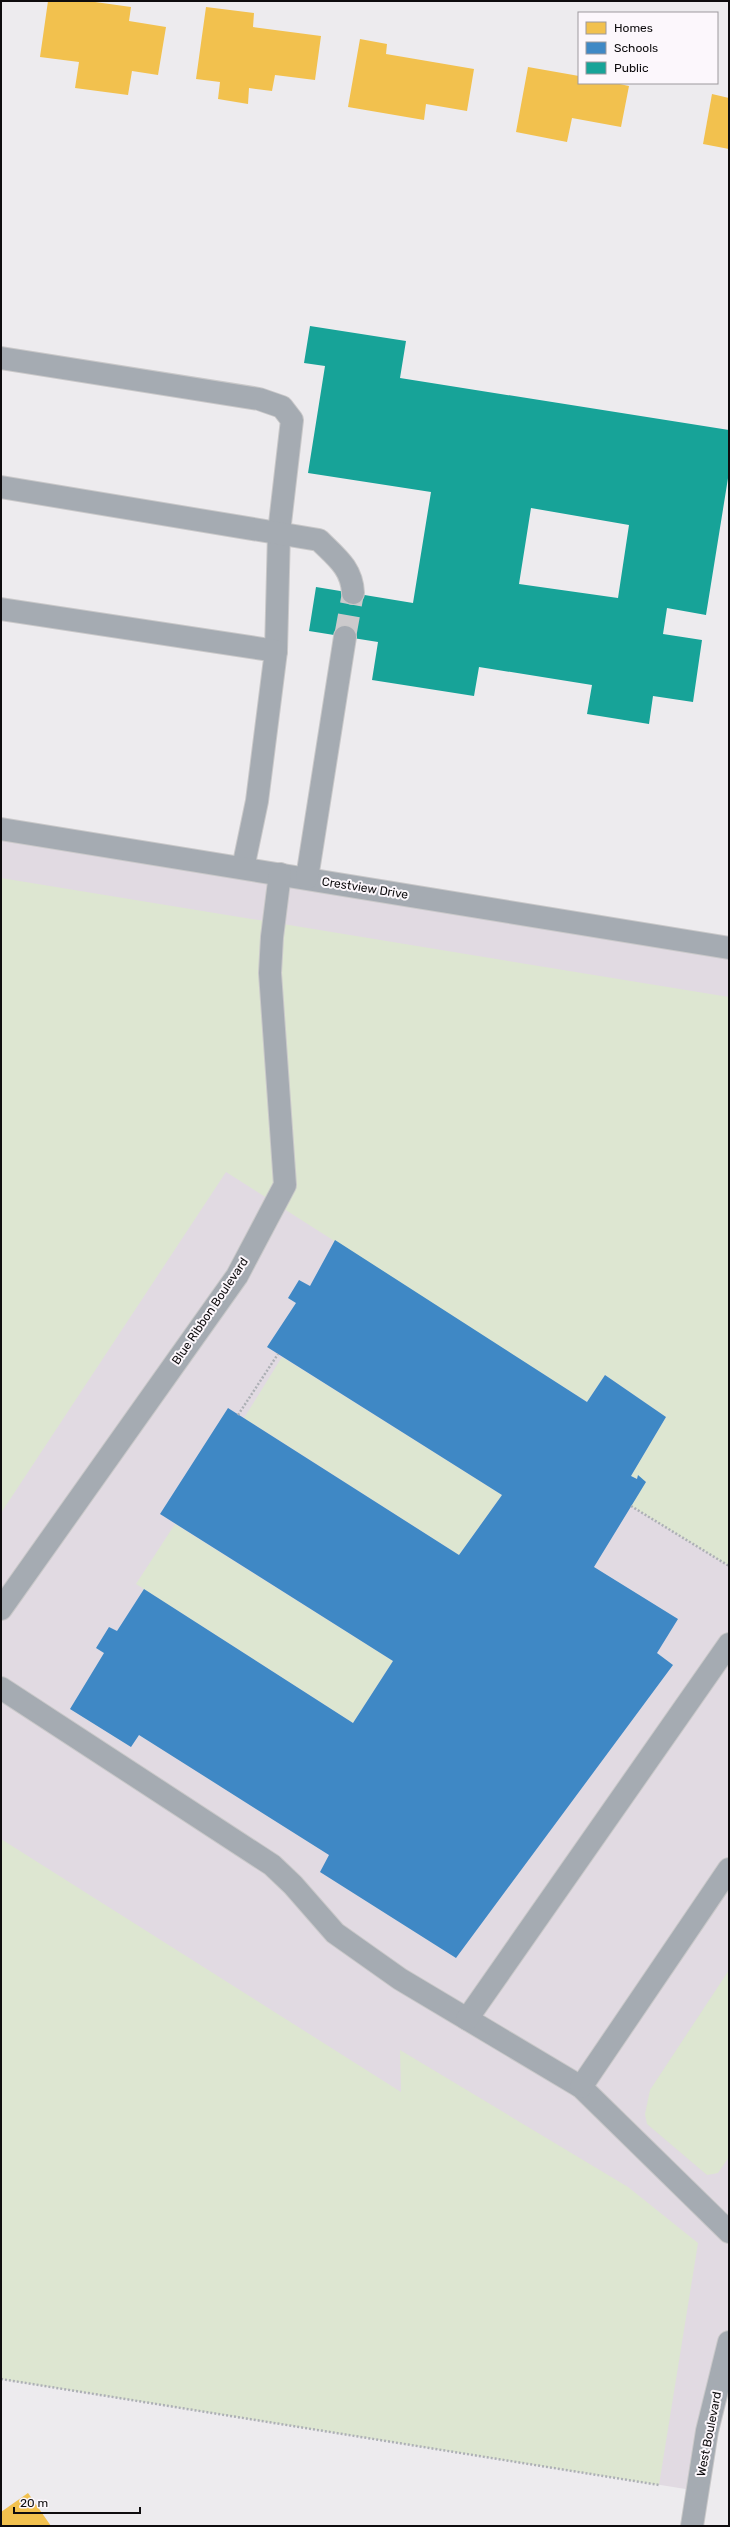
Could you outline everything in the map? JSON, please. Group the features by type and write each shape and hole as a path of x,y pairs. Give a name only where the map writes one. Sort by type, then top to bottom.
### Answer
{"street":[{"path":"1,358 259,399 282,407 292,420 279,532 276,651 257,801 243,868"},
{"path":"1,487 320,540 340,561 352,578 353,593"},
{"path":"1,609 276,651"},
{"path":"307,878 345,637"},
{"name":"Crestview Drive","path":"1,829 729,948"},
{"name":"Blue Ribbon Boulevard","path":"1,1609 237,1276 285,1185 270,972 272,937 280,874"},
{"path":"467,2019 729,1644"},
{"path":"1,1688 272,1865 294,1885 335,1933 400,1979 581,2086 729,2232"},
{"path":"581,2086 729,1869"},
{"name":"West Boulevard","path":"692,2526 707,2431 729,2342"}],"path":[{"path":"238,1415 278,1354"},
{"path":"631,1506 729,1566"},
{"path":"1,2380 659,2485"}],"shaded area":[{"path":"1,829 729,948 729,2342 698,2491 1,2379"}],"green space":[{"path":"1,878 729,997 729,1566 631,1506 646,1482 638,1476 637,1479 631,1476 666,1417 605,1375 587,1402 226,1172 1,1513"},
{"path":"282,1357 502,1495 459,1555 244,1418"},
{"path":"175,1524 393,1661 353,1723 136,1584"},
{"path":"1,1839 401,2092 400,2050 628,2187 698,2243 659,2485 1,2379"},
{"path":"729,1970 729,2157 718,2173 707,2175 647,2124 645,2114 650,2090"}],"building: Homes":[{"path":"48,1 88,1 131,7 129,21 166,27 158,75 132,71 128,95 75,88 79,62 40,57"},
{"path":"206,7 254,13 253,27 321,36 315,80 275,75 272,91 249,88 248,104 218,99 220,82 196,79"},
{"path":"360,39 387,44 386,54 474,69 467,111 426,104 424,120 348,107"},
{"path":"528,67 578,76 578,84 620,84 629,86 621,127 572,118 567,142 516,132"},
{"path":"712,94 729,98 729,149 703,144"},
{"path":"28,2493 51,2526 1,2526 1,2512"}],"building: Schools":[{"path":"335,1240 587,1402 605,1375 666,1417 631,1476 637,1479 638,1475 646,1482 594,1567 678,1619 657,1653 673,1665 456,1958 320,1872 329,1855 139,1735 131,1747 70,1709 104,1653 96,1648 109,1627 117,1631 144,1589 353,1723 393,1661 160,1514 228,1408 459,1555 502,1495 267,1347 296,1303 288,1298 299,1280 310,1286"}],"building: Public":[{"path":"310,326 406,341 400,378 729,430 729,472 706,615 667,608 663,634 702,640 693,702 653,696 649,724 587,714 592,685 479,667 474,696 372,680 378,642 309,631 316,587 413,603 431,492 308,473 325,366 304,363","holes":["531,508 629,525 618,598 519,584"]}],"tunnel":[{"path":"345,637 353,593"}]}
